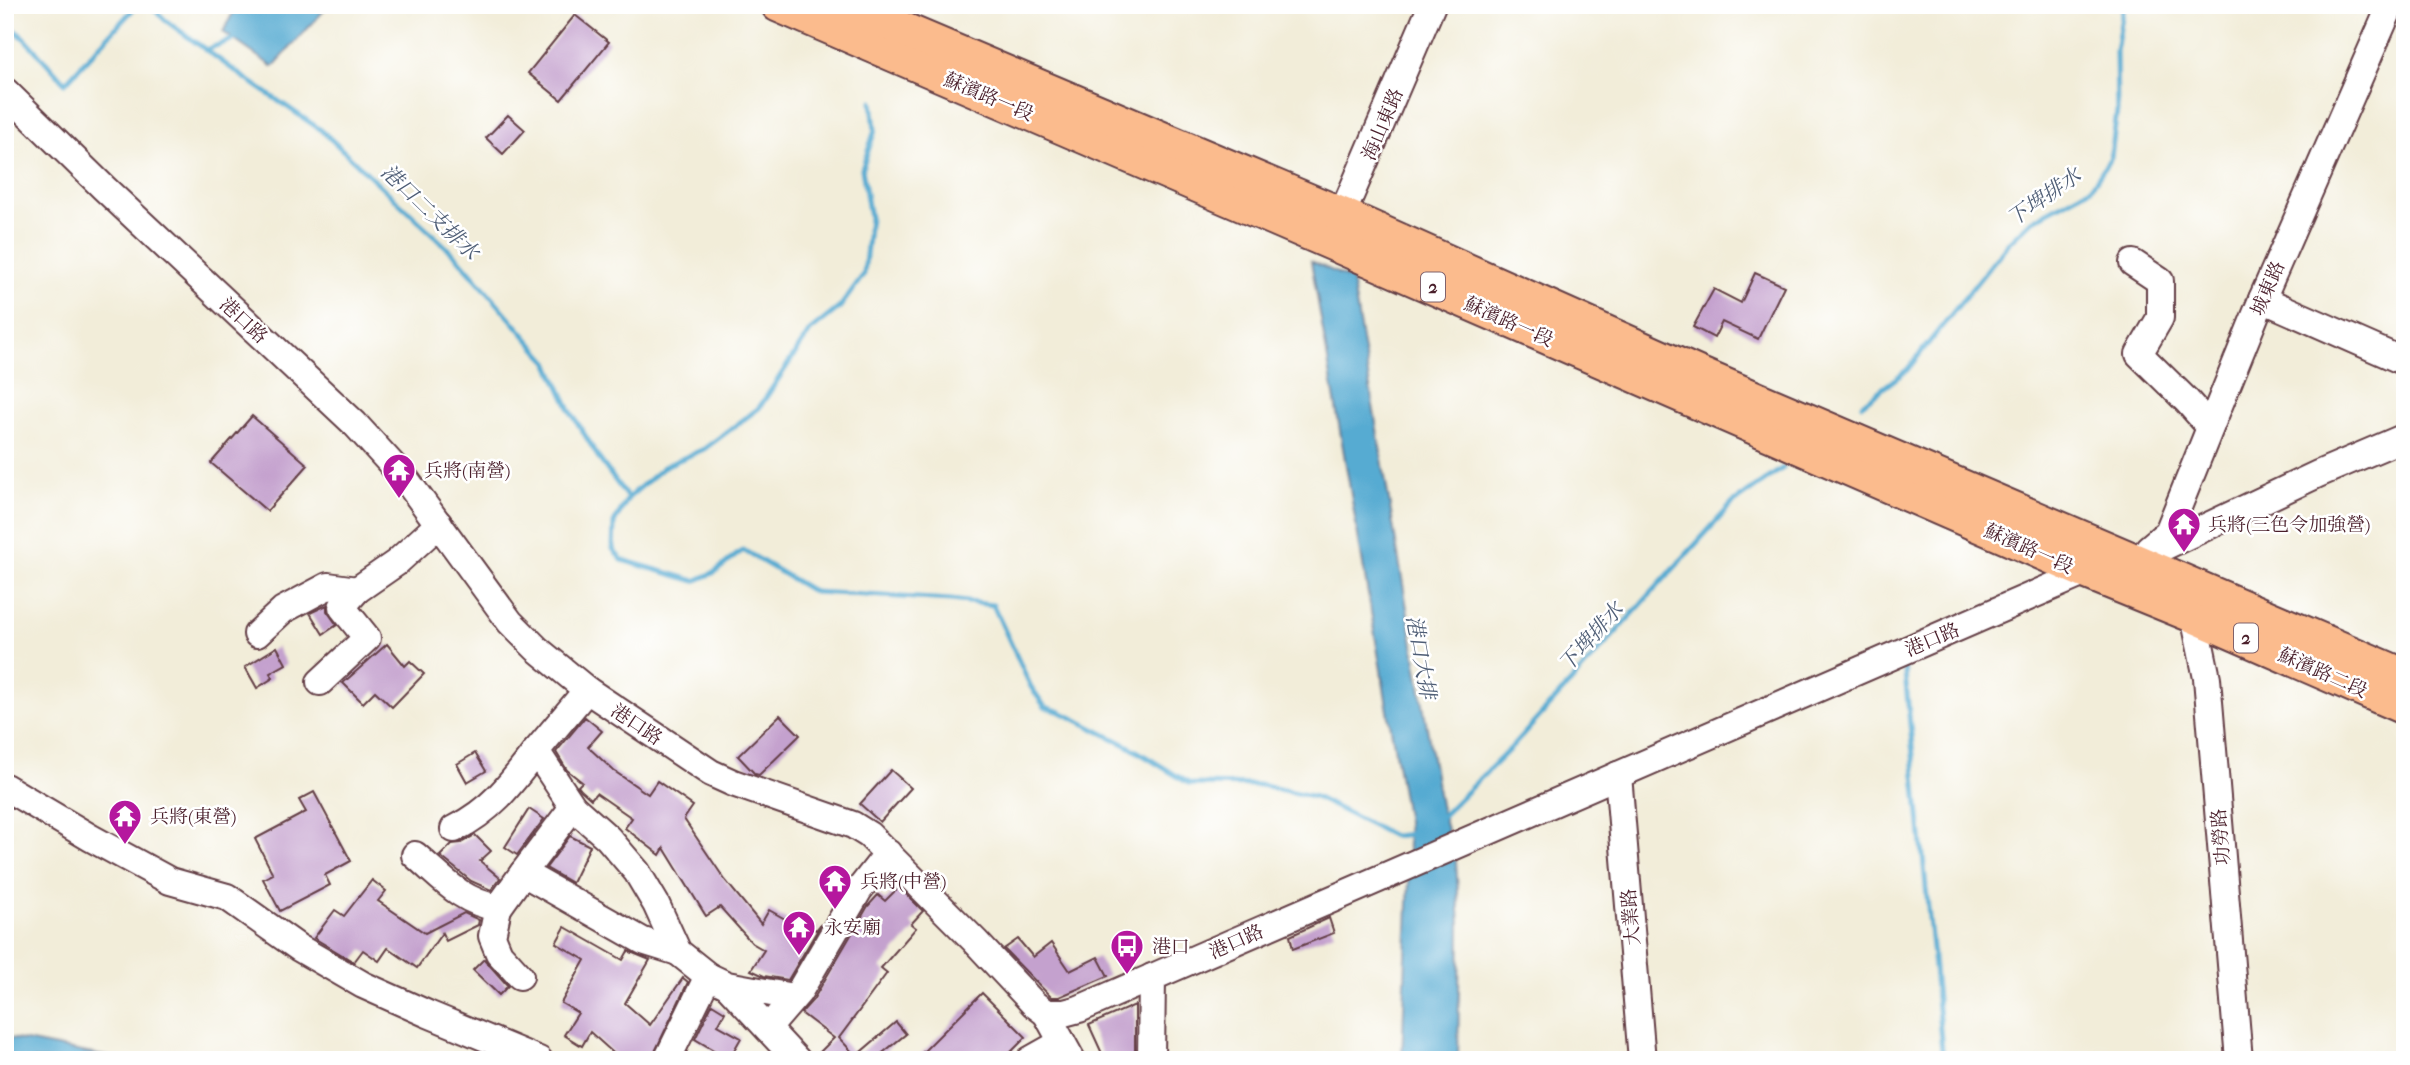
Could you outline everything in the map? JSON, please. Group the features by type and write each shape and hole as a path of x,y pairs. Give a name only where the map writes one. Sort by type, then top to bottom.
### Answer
{"main road":[{"name":"蘇濱路一段","path":"778,5 1336,228"},
{"name":"蘇濱路一段","path":"846,5 1694,387 2086,572"},
{"name":"蘇濱路一段","path":"1694,387 1934,472 2134,561"},
{"name":"蘇濱路二段","path":"2134,561 2405,676"},
{"name":"蘇濱路二段","path":"2086,572 2405,708"}],"street":[{"name":"海山東路","path":"1336,228 1432,5"},
{"name":"城東路","path":"2134,561 2168,532 2262,299 2391,5"},
{"name":"港口路","path":"5,91 355,424 407,481 510,622 537,649 587,690 711,773 853,825 869,835 1034,1004 1046,1013 1064,1013 1079,1009 2086,572 2134,561 2318,474 2405,437"},
{"path":"2133,263 2160,281 2160,318 2139,354 2210,427"},
{"path":"2262,299 2405,362"},
{"path":"257,634 283,610 342,595 396,563 439,524"},
{"path":"320,682 367,638 342,595"},
{"name":"功勞路","path":"2194,616 2207,678 2239,1060"},
{"path":"454,829 471,821 502,796 587,690"},
{"path":"536,751 573,807 608,838 637,872 656,904 678,952"},
{"name":"大業路","path":"1618,775 1642,1060"},
{"path":"5,787 170,881 227,897 299,948 363,985 538,1060"},
{"path":"520,976 499,953 492,936 498,908 573,807"},
{"path":"768,1028 799,992 859,890 888,853"},
{"path":"415,855 465,898 498,908"},
{"path":"523,873 643,941 678,952 717,980 768,1028 788,1056"},
{"path":"1151,1060 1153,977"},
{"path":"717,980 793,997"},
{"path":"667,1060 717,980"},
{"path":"1030,1060 1067,1051 1046,1013"}],"water":[{"path":"237,5 329,5 273,67 223,32"},
{"path":"1311,261 1352,280 1440,805 1456,861 1460,925 1458,1060 1402,1060 1409,878 1407,822"},
{"path":"5,1037 124,1060 5,1060"}],"building":[{"path":"575,15 609,42 561,100 528,73"},
{"path":"508,115 525,130 503,154 486,138"},
{"path":"1755,273 1784,286 1758,339 1722,322 1714,338 1693,327 1714,289 1741,303"},
{"path":"252,416 308,465 267,511 211,463"},
{"path":"327,605 327,611 337,625 323,634 310,613"},
{"path":"387,644 405,666 410,661 424,674 392,707 375,691 363,703 343,683"},
{"path":"277,647 286,664 270,673 273,678 257,688 245,667"},
{"path":"780,715 800,735 759,775 755,774 738,756"},
{"path":"585,717 602,731 588,747 614,771 648,794 657,781 693,806 684,819 725,880 761,924 769,910 796,925 798,921 816,930 821,924 788,980 764,976 751,970 764,950 752,943 720,907 706,916 664,848 660,855 625,828 632,818 596,793 591,799 581,790 578,786 582,782 567,770 556,752"},
{"path":"475,753 486,771 467,782 457,764"},
{"path":"891,770 911,788 880,822 860,804"},
{"path":"314,792 351,861 325,875 330,885 280,911 263,879 273,874 255,839 306,812 299,800"},
{"path":"529,809 544,819 517,855 505,847"},
{"path":"475,835 491,851 480,861 500,878 491,890 471,881 440,856 452,844 461,843"},
{"path":"570,836 590,846 572,883 546,868"},
{"path":"372,880 386,891 378,901 425,933 464,913 479,920 478,925 446,941 442,933 417,968 388,948 379,961 363,950 354,962 314,938 335,910 344,916"},
{"path":"899,887 923,911 911,924 916,928 881,968 887,973 839,1038 856,1056 896,1022 906,1034 874,1060 812,1060 834,1038 801,1013 813,1000 868,906 878,895 885,901"},
{"path":"1329,918 1334,933 1293,949 1290,936"},
{"path":"565,927 623,960 628,951 650,960 625,1003 650,1025 683,978 688,982 651,1060 621,1060 590,1032 582,1046 564,1035 578,1013 561,1003 585,960 556,943"},
{"path":"1018,939 1033,957 1051,943 1070,971 1098,957 1108,976 1059,997 1051,997 1004,949"},
{"path":"484,959 508,986 499,995 473,970"},
{"path":"982,993 1026,1037 1003,1060 915,1060"},
{"path":"712,1004 725,1012 718,1025 741,1038 729,1059 695,1039"},
{"path":"1135,1005 1135,1060 1105,1060 1089,1025"}],"waterway":[{"name":"港口二支排水","path":"5,22 24,38 65,83 137,5"},
{"name":"港口二支排水","path":"150,5 165,20 321,130 458,258 548,362 571,412 600,460 628,498"},
{"name":"下埤排水","path":"1862,404 1907,370 2010,241 2031,221 2091,188 2111,157 2117,111 2116,51 2124,5"},
{"path":"205,50 234,39"},
{"path":"872,101 875,130 862,169 870,218 864,274 840,307 810,331 759,408 704,449 665,466 628,498 614,523 613,549 622,560 695,581 715,572 743,550 814,592 993,605 1031,687 1045,707 1061,712 1130,747 1190,784 1260,785 1315,797 1393,836 1413,834"},
{"name":"下埤排水","path":"1438,820 1512,747 1733,503 1783,468"},
{"path":"1904,663 1943,1060"}],"place":[{"name":"兵將(南營)","path":"399,500"},
{"name":"兵將(三色令加強營)","path":"2184,554"},
{"name":"兵將(東營)","path":"125,846"},
{"name":"兵將(中營)","path":"835,911"},
{"name":"永安廟","path":"799,957"},
{"name":"港口","path":"1127,976"}],"water label":[{"name":"港口大排","path":"1421,657"}]}
